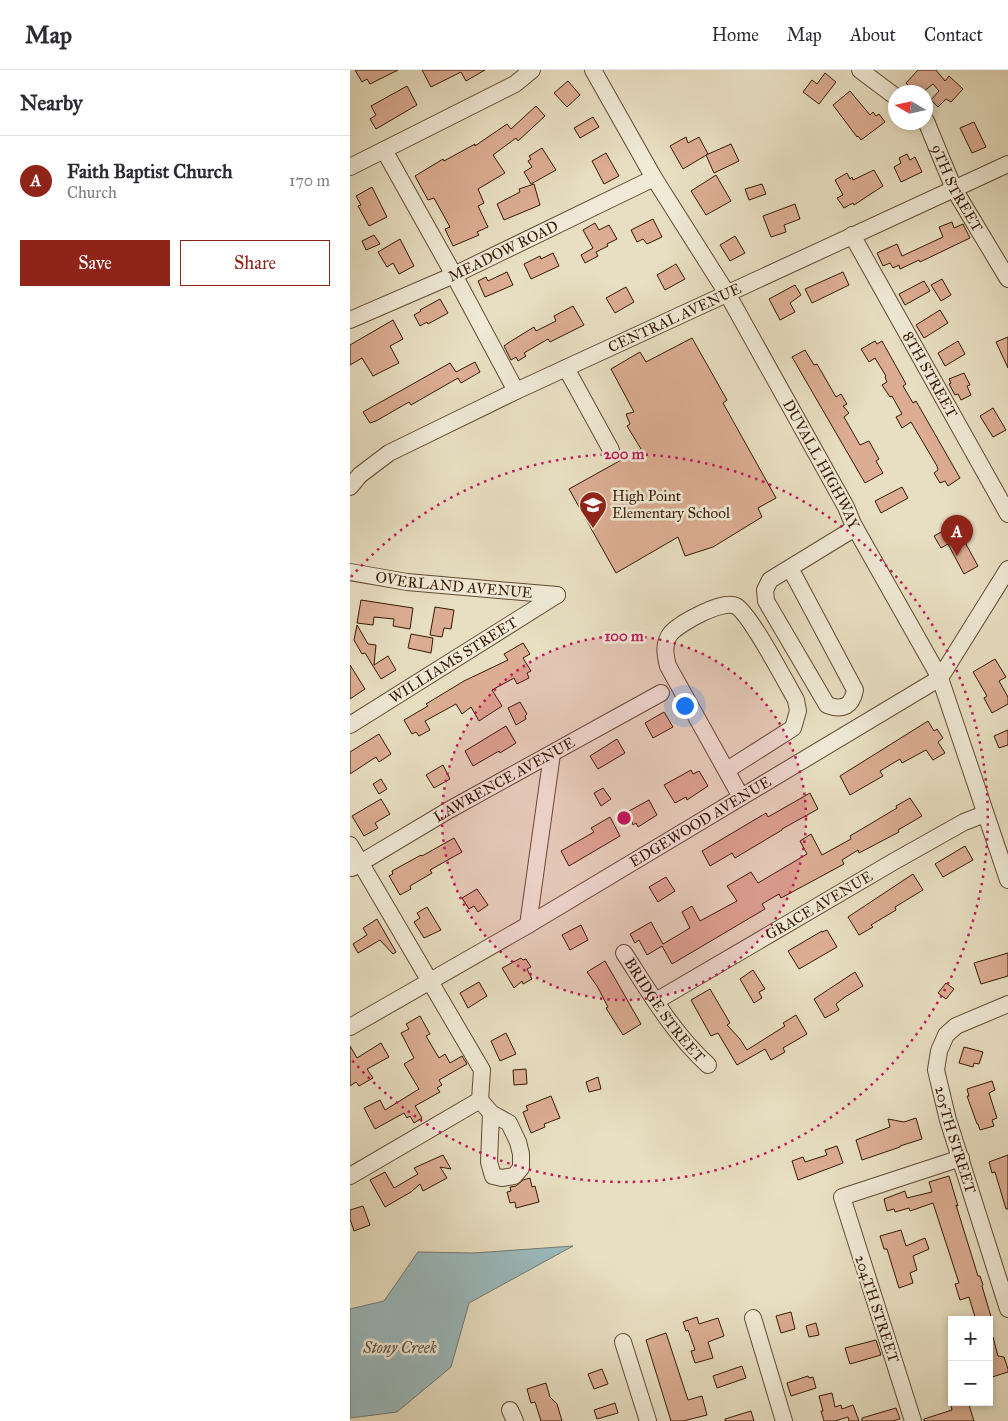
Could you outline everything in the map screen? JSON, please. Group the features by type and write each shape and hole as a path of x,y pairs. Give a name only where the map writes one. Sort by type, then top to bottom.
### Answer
{"street":[{"path":"350,167 515,84 532,70"},
{"name":"DUVALL HIGHWAY","path":"593,70 654,178 728,295 855,528 940,678 1008,880"},
{"path":"860,70 888,91"},
{"name":"9TH STREET","path":"930,130 954,189 1008,279"},
{"path":"384,150 516,391"},
{"name":"CENTRAL AVENUE","path":"350,487 360,475 389,454 516,391 728,295 852,235 1008,164"},
{"name":"MEADOW ROAD","path":"350,320 454,275 654,178"},
{"name":"8TH STREET","path":"852,235 1008,514"},
{"path":"566,368 611,450"},
{"path":"790,568 855,690 854,699 846,706 836,708 827,705 766,600 765,590 770,580 855,528"},
{"name":"EDGEWOOD AVENUE","path":"350,1027 528,925 940,678 1008,569"},
{"name":"OVERLAND AVENUE","path":"350,572 407,582 557,595"},
{"name":"WILLIAMS STREET","path":"350,725 557,595"},
{"path":"727,770 793,728 798,711 796,700 748,617 736,606 726,604 716,606 671,633 664,655 668,666 741,797"},
{"name":"LAWRENCE AVENUE","path":"355,866 449,810 661,693"},
{"path":"528,925 552,754"},
{"name":"GRACE AVENUE","path":"656,1001 893,862 964,822 985,814"},
{"path":"350,845 355,866 429,981 482,1070 480,1100 491,1113"},
{"name":"BRIDGE STREET","path":"624,954 667,1020 708,1065"},
{"name":"205TH STREET","path":"1008,1004 956,1026 946,1035 939,1051 936,1070 948,1120 1008,1309"},
{"path":"350,1176 480,1100"},
{"name":"204TH STREET","path":"913,1421 842,1197 960,1158"},
{"path":"753,1318 784,1421"},
{"path":"624,1342 648,1421"}],"water":[{"name":"Stony Creek","path":"573,1246 469,1303 451,1367 397,1412 350,1418 350,1309 384,1301 418,1252 474,1253"}],"building":[{"path":"355,70 398,70 370,84 367,79 362,82"},
{"path":"422,70 485,70 466,81 461,72 431,87"},
{"path":"918,70 936,70 945,81 949,76 963,89 951,102 946,99 938,107 933,102 933,98 939,91 933,84 908,85 906,83"},
{"path":"825,73 836,82 819,104 803,92 812,80 817,84"},
{"path":"568,81 580,95 567,107 554,93"},
{"path":"407,86 417,105 376,129 370,119 376,115 371,106"},
{"path":"850,91 870,115 873,112 876,116 879,114 885,122 861,140 833,105"},
{"path":"536,106 545,116 518,141 516,138 493,155 505,173 478,189 484,203 478,206 488,227 477,232 479,235 453,246 445,229 450,227 434,198 428,200 415,176 443,159 444,161 475,144 475,146 507,124 511,129"},
{"path":"593,117 599,127 580,138 574,128"},
{"path":"974,122 986,147 972,153 960,128"},
{"path":"686,137 688,143 699,137 708,154 683,169 670,146"},
{"path":"731,144 739,161 714,173 706,155"},
{"path":"542,148 556,170 531,184 524,172 532,167 528,161 531,159 529,156"},
{"path":"606,153 619,176 604,184 592,161"},
{"path":"907,154 910,160 915,157 922,172 901,182 894,167 901,163 899,158"},
{"path":"874,170 883,186 854,205 853,203 844,208 837,198 843,195 835,180 847,173 850,179 852,177 853,180"},
{"path":"716,175 731,201 706,215 691,191"},
{"path":"534,184 540,205 504,220 497,204 520,192 519,189"},
{"path":"762,184 766,194 749,200 745,189"},
{"path":"372,187 387,217 369,226 358,206 361,205 356,196"},
{"path":"795,204 800,219 784,225 786,232 771,237 763,216"},
{"path":"653,219 662,237 647,244 643,239 637,242 631,230"},
{"path":"952,222 954,228 963,224 970,238 920,262 919,260 900,269 899,265 893,268 890,263 883,266 877,253 897,244 902,256 943,237 939,227"},
{"path":"595,223 599,230 609,225 617,239 596,252 598,256 585,263 581,255 593,248 583,230"},
{"path":"374,235 380,244 366,250 362,241"},
{"path":"735,236 745,253 730,261 720,245"},
{"path":"400,239 414,266 399,274 393,263 387,267 378,252"},
{"path":"553,253 559,266 531,279 524,264 540,256 541,259"},
{"path":"676,264 685,279 665,290 657,275"},
{"path":"507,272 513,285 485,297 478,281 486,277 488,281"},
{"path":"843,272 849,285 812,303 805,289"},
{"path":"942,279 951,295 941,301 931,285"},
{"path":"924,281 930,291 905,305 899,294"},
{"path":"795,285 801,295 790,303 795,312 780,320 769,299"},
{"path":"626,287 634,302 615,313 606,298"},
{"path":"440,299 448,313 428,324 427,322 420,326 414,315"},
{"path":"573,306 584,325 550,342 548,339 524,353 526,356 518,361 516,357 511,360 504,346 534,327 536,331 556,321 554,316"},
{"path":"940,310 948,323 924,338 916,325"},
{"path":"393,320 403,339 390,346 399,363 373,376 362,358 350,365 350,345"},
{"path":"1008,337 1008,368 996,342"},
{"name":"High Point Elementary School","path":"692,338 727,400 723,403 776,498 758,508 762,517 713,547 685,556 678,537 616,573 569,489 641,449 627,426 630,424 626,414 634,412 611,369 640,352 646,362"},
{"path":"875,341 877,344 882,341 906,384 903,386 913,403 916,401 960,478 948,486 945,481 940,483 934,473 938,470 937,466 911,422 902,428 896,417 902,414 892,396 890,397 882,385 887,382 886,376 875,358 869,362 861,349"},
{"path":"958,341 965,354 945,366 938,353"},
{"path":"805,350 814,365 817,364 836,397 841,394 847,404 843,406 849,413 844,417 860,445 869,441 879,459 876,461 883,473 865,483 792,357"},
{"path":"475,362 480,372 461,383 458,378 411,405 409,402 376,421 370,423 363,412 450,363 456,372"},
{"path":"964,373 970,385 967,386 971,395 961,400 958,394 955,395 949,384 951,383 949,379"},
{"path":"993,408 1006,430 993,437 980,416"},
{"path":"902,487 908,498 881,513 875,501"},
{"path":"963,520 970,533 962,537 978,566 964,574 948,544 941,548 934,536"},
{"path":"361,600 413,608 410,629 393,626 394,619 374,617 373,625 357,623"},
{"path":"435,607 454,610 451,629 444,628 442,637 430,635"},
{"path":"357,625 368,644 376,645 374,665 388,656 396,670 381,679 365,653 362,654 354,640"},
{"path":"411,634 433,638 431,653 408,648"},
{"path":"523,643 530,654 523,658 531,671 527,673 529,678 517,684 514,678 492,690 502,706 479,721 471,707 462,714 456,704 425,721 430,730 419,736 416,732 412,734 404,720 464,681 508,660 504,654"},
{"path":"995,659 1006,677 999,681 1008,697 1008,704 992,713 984,698 987,696 973,672"},
{"path":"350,665 365,689 350,699"},
{"path":"520,702 527,714 525,716 526,719 516,725 508,708"},
{"path":"664,712 673,727 653,738 645,723"},
{"path":"928,721 934,731 937,729 943,738 938,742 945,753 933,760 926,750 902,763 900,759 880,771 883,776 850,795 840,776"},
{"path":"506,726 516,743 473,766 465,751"},
{"path":"1008,730 1008,745 999,748 994,736"},
{"path":"379,734 391,754 379,762 376,757 350,774 350,752"},
{"path":"617,739 625,753 598,769 590,756"},
{"path":"443,765 450,779 434,788 426,775"},
{"path":"691,770 693,774 699,771 708,786 687,800 686,797 675,803 664,785"},
{"path":"381,779 387,789 379,794 373,784"},
{"path":"603,788 611,799 601,806 594,793"},
{"path":"810,793 818,809 735,858 732,853 710,866 702,851 766,813 768,817"},
{"path":"910,798 922,816 898,830 899,832 859,853 858,850 842,860 844,864 781,898 779,894 762,904 765,909 672,964 662,946 647,955 639,940 635,943 630,934 651,922 663,944 690,928 682,912 692,906 700,921 737,901 727,886 751,872 758,883 807,854 800,841 811,834 822,855 851,839 850,836"},
{"path":"381,799 390,814 375,823 378,828 364,836 352,816"},
{"path":"649,800 657,815 638,827 636,823 633,825 629,811"},
{"path":"610,817 620,836 569,866 561,851 594,832 591,828"},
{"path":"454,838 462,852 430,870 432,873 410,886 411,889 400,895 389,876 393,874 392,871"},
{"path":"965,846 973,860 943,877 935,864"},
{"path":"913,874 923,890 895,907 896,910 871,925 873,927 859,935 848,917"},
{"path":"666,877 675,891 658,902 649,887"},
{"path":"477,889 488,905 478,912 474,906 469,909 462,898"},
{"path":"427,907 441,930 424,938 414,922 420,918 417,913"},
{"path":"377,919 396,952 393,954 380,940 358,953 353,944 367,935 363,928"},
{"path":"581,925 588,940 570,950 562,935"},
{"path":"827,930 837,947 799,969 788,951"},
{"path":"1008,953 1008,976 981,984 974,963"},
{"path":"521,958 523,960 526,959 531,967 527,969 532,979 523,984 522,981 514,988 502,968"},
{"path":"605,961 641,1024 623,1035 606,1008 608,1007 597,986 587,972"},
{"path":"753,970 765,989 759,992 762,998 754,1003 740,979"},
{"path":"855,972 863,986 836,1004 839,1010 825,1018 814,999"},
{"path":"479,982 487,996 468,1008 460,993"},
{"path":"946,983 954,989 946,999 938,993"},
{"path":"710,989 730,1023 727,1025 747,1050 785,1026 783,1023 796,1015 807,1034 783,1048 785,1052 771,1060 765,1049 737,1065 718,1033 711,1036 691,1000"},
{"path":"420,1016 430,1034 426,1036 439,1058 445,1054 450,1063 462,1056 467,1064 439,1080 442,1085 437,1088 440,1092 415,1106 422,1118 414,1123 410,1116 407,1118 404,1113 375,1129 364,1108 380,1100 385,1110 419,1089 404,1064 414,1058 401,1033 409,1029 406,1024"},
{"path":"506,1033 516,1054 500,1061 491,1041"},
{"path":"381,1043 389,1057 367,1069 373,1078 359,1086 356,1082 350,1086 350,1046 357,1058"},
{"path":"964,1047 983,1052 979,1064 974,1063 973,1067 959,1063"},
{"path":"526,1069 527,1084 514,1085 513,1070"},
{"path":"598,1077 601,1089 589,1092 586,1082"},
{"path":"992,1081 995,1090 989,1093 997,1118 992,1120 994,1126 980,1130 967,1096 969,1096 967,1089"},
{"path":"551,1096 560,1118 544,1124 545,1127 531,1133 523,1112 528,1110 526,1106"},
{"path":"916,1118 922,1139 862,1160 856,1140 890,1127 888,1119 904,1122"},
{"path":"837,1146 843,1163 798,1180 792,1161 803,1157 805,1162 827,1155 825,1150"},
{"path":"443,1155 451,1169 440,1167 447,1178 423,1191 420,1184 411,1192 385,1207 370,1180 385,1172 394,1188 418,1174 414,1168"},
{"path":"1008,1155 1008,1209 1006,1209 995,1172 992,1173 989,1162"},
{"path":"949,1176 958,1206 956,1205 978,1276 980,1276 983,1285 991,1316 975,1316 969,1297 960,1300 955,1284 959,1283 933,1203 910,1211 909,1208 895,1212 894,1209 887,1211 884,1199 905,1191 907,1198 932,1192 929,1182"},
{"path":"530,1178 532,1187 535,1186 539,1202 516,1208 515,1202 510,1203 507,1192 511,1191 510,1187 516,1186 523,1180"},
{"path":"363,1206 370,1225 354,1231 350,1219 350,1210"},
{"path":"901,1230 906,1246 925,1238 929,1249 913,1256 917,1270 910,1273 913,1283 899,1288 887,1249 884,1249 880,1236"},
{"path":"791,1312 795,1329 781,1333 776,1316"},
{"path":"697,1317 699,1324 718,1318 724,1336 708,1342 713,1358 695,1363 691,1351 695,1350 683,1322"},
{"path":"816,1323 819,1335 809,1337 806,1326"},
{"path":"666,1333 688,1400 702,1396 707,1415 683,1421 671,1421 646,1340"},
{"path":"993,1337 998,1356 1004,1357 1008,1372 993,1377"},
{"path":"876,1340 881,1355 850,1364 845,1348"},
{"path":"742,1366 746,1378 717,1388 713,1376"},
{"path":"602,1369 608,1384 594,1389 588,1374"},
{"path":"808,1376 809,1378 813,1377 816,1388 791,1396 787,1383"},
{"path":"546,1383 550,1397 557,1404 562,1421 541,1421 535,1402 531,1403 527,1389"},
{"path":"832,1393 835,1407 841,1405 842,1409 853,1405 859,1421 849,1421 848,1417 835,1421 824,1421 819,1396"},
{"path":"615,1403 618,1413 597,1419 594,1410"},
{"path":"951,1406 969,1406 974,1421 924,1421 924,1419 952,1410"},
{"path":"896,1408 900,1419 892,1421 862,1421 862,1418"},
{"path":"751,1411 754,1421 725,1421 725,1419"}],"place":[{"name":"High Point Elementary School","path":"593,529"},
{"name":"Faith Baptist Church","path":"957,556"}]}
